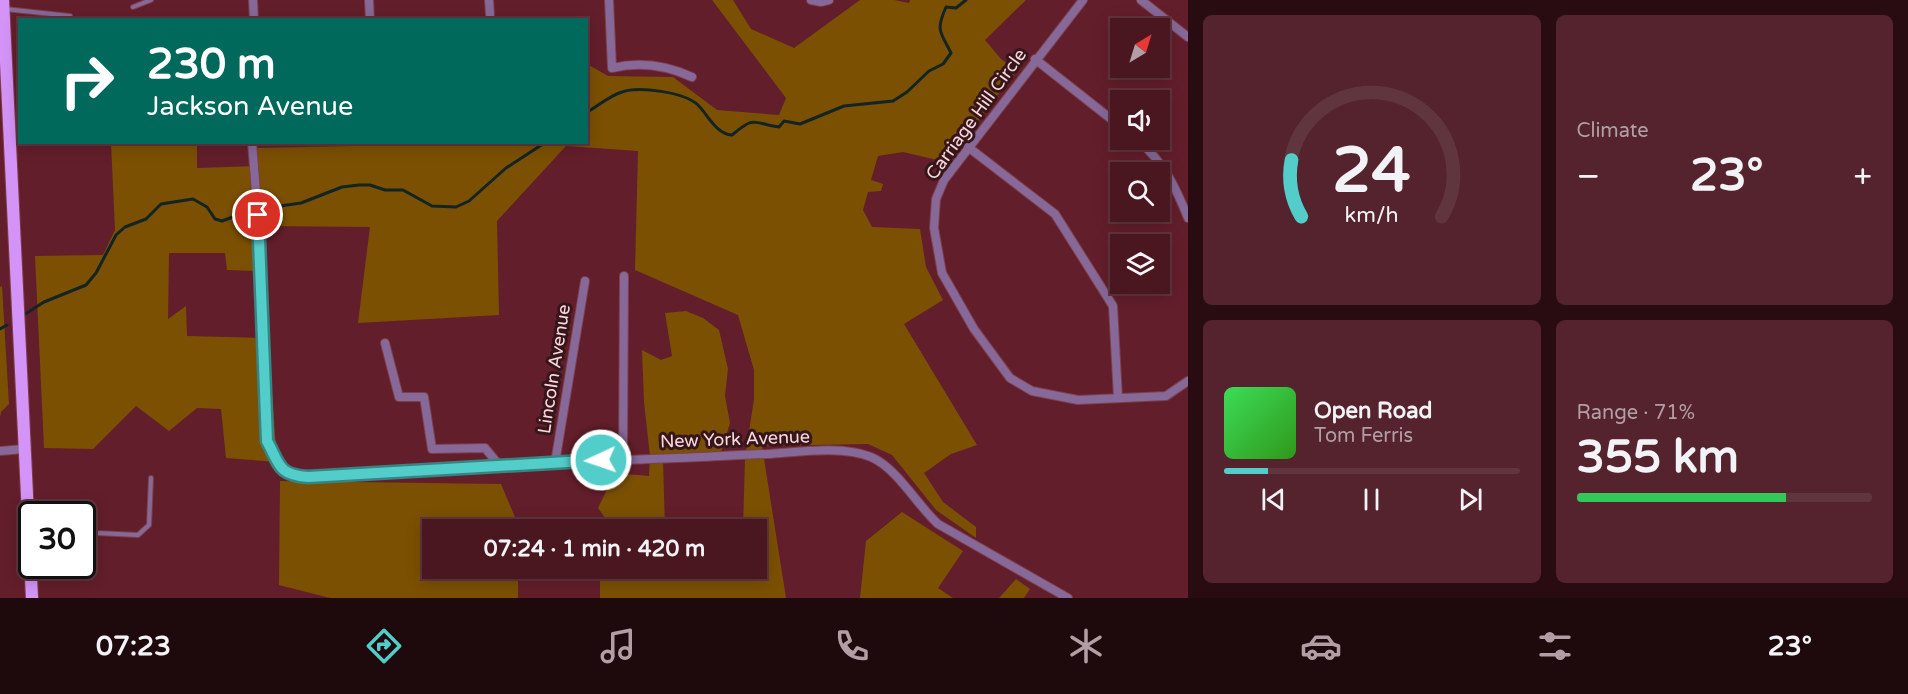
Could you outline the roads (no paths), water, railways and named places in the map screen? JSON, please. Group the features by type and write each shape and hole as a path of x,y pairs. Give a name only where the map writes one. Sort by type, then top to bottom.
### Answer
{"main road":[{"path":"3,4 4,122 13,181 24,449 28,501"},
{"path":"32,579 32,598"}],"street":[{"path":"253,0 254,18"},
{"path":"369,0 370,18"},
{"path":"489,0 490,15"},
{"path":"609,0 612,68 624,65 654,65 672,68 692,77"},
{"path":"811,0 825,1"},
{"name":"Carriage Hill Circle","path":"1083,0 1035,59 944,180 936,199 934,228 942,273 974,328 1010,378 1032,391 1078,400 1166,396 1188,381"},
{"path":"1141,0 1188,37"},
{"path":"1035,59 1110,118"},
{"name":"New York Avenue","path":"252,144 258,215 267,441 284,472 291,476 308,477 499,465 810,451 852,452 871,457 892,473 938,524 1068,598"},
{"path":"968,147 1055,214 1113,306 1118,398"},
{"path":"1148,150 1174,183 1188,218"},
{"path":"624,276 624,459"},
{"name":"Lincoln Avenue","path":"555,463 585,281"},
{"path":"385,343 399,397 424,397 432,449 485,448 499,465"},
{"path":"0,451 24,449"}],"lane":[{"path":"133,8 151,0"},
{"path":"3,4 70,16"},
{"path":"96,533 138,535 149,525 151,478"}],"waterway":[{"path":"588,112 622,92 661,91 691,100 717,128 732,135 754,122 779,127 784,121 800,124 844,106 893,101 907,92 929,71 943,64 951,53 942,36 941,22 946,7 956,8 966,0"},
{"path":"25,314 44,302 86,285 96,273 116,235 125,227 146,219 161,204 193,199 207,207 215,219 222,221 252,210 301,203 342,187 370,185 385,190 403,190 432,206 456,207 469,201 506,168 543,144"},
{"path":"0,329 7,325"}]}
